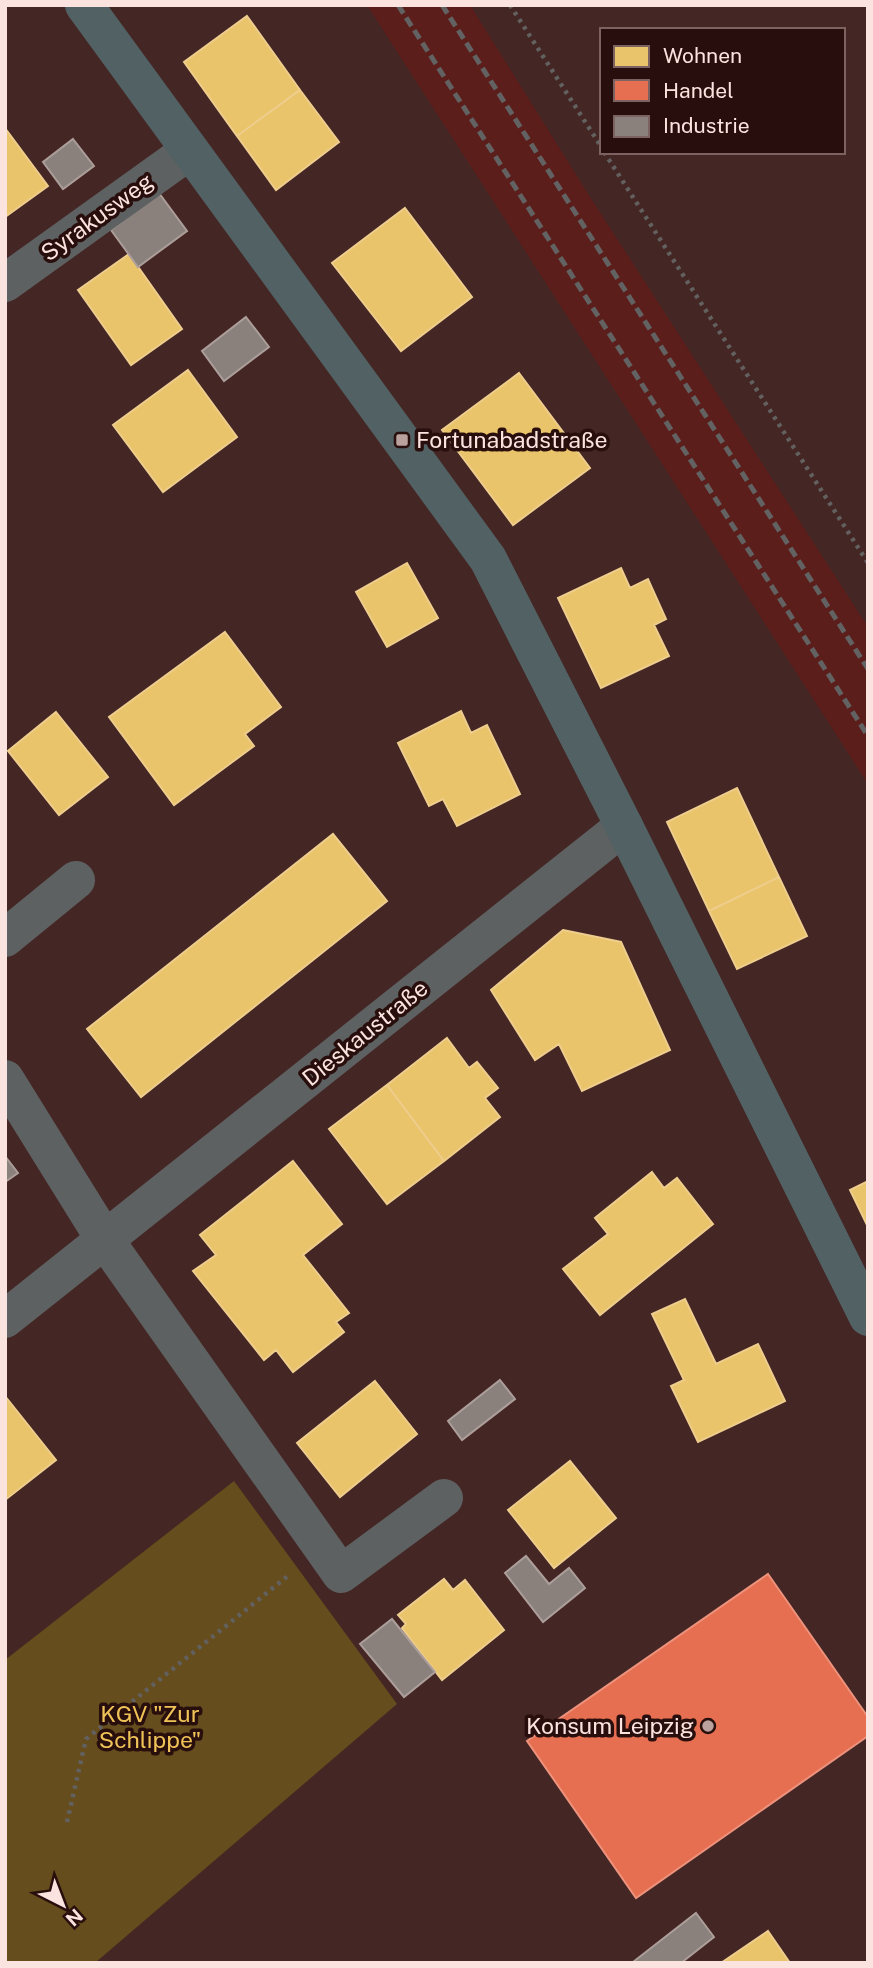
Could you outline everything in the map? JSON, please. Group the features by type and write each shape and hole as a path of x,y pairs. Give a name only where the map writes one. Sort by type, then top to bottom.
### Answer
{"main road":[{"path":"84,5 488,559 625,826 868,1317"}],"street":[{"name":"Syrakusweg","path":"5,284 189,151"},
{"name":"Dieskaustraße","path":"5,1319 625,826"},
{"path":"5,938 76,880"},
{"path":"5,1079 105,1240 341,1574 444,1498"}],"path":[{"path":"510,5 600,145"},
{"path":"606,154 868,562"},
{"path":"67,1822 86,1739 322,1548"}],"shaded area":[{"path":"367,5 470,5 590,197 868,627 868,784"}],"green space":[{"name":"KGV \"Zur Schlippe\"","path":"234,1481 397,1704 95,1963 5,1963 5,1660"}],"building: Wohnen":[{"path":"247,16 300,90 237,136 184,62"},
{"path":"300,90 339,142 276,190 237,136"},
{"path":"5,128 48,186 5,217"},
{"path":"405,208 472,297 401,351 332,263"},
{"path":"129,254 182,329 131,365 78,290"},
{"path":"188,370 237,437 163,492 113,425"},
{"path":"519,373 590,468 513,525 442,430"},
{"path":"407,563 438,618 387,647 356,592"},
{"path":"621,568 630,588 648,579 666,619 654,625 669,656 601,688 558,598"},
{"path":"225,632 281,707 245,734 254,746 174,805 109,717"},
{"path":"461,711 471,733 487,725 520,794 457,826 443,799 429,806 398,743"},
{"path":"56,712 108,777 59,815 8,751"},
{"path":"737,788 779,877 709,911 667,822"},
{"path":"333,834 387,901 141,1097 87,1029"},
{"path":"779,877 807,936 737,969 709,911"},
{"path":"563,930 621,942 670,1050 582,1091 559,1044 535,1060 491,990"},
{"path":"447,1038 469,1068 477,1062 498,1088 485,1098 500,1117 444,1161 387,1085"},
{"path":"387,1085 444,1161 387,1204 329,1129"},
{"path":"293,1161 342,1224 303,1255 349,1313 336,1322 344,1332 293,1372 276,1350 264,1360 193,1271 216,1255 200,1235"},
{"path":"652,1172 664,1188 677,1178 713,1224 600,1315 563,1269 608,1234 595,1218"},
{"path":"868,1181 868,1227 850,1190"},
{"path":"685,1299 716,1364 758,1344 785,1401 698,1442 671,1386 684,1380 652,1314"},
{"path":"375,1381 417,1434 340,1497 297,1443"},
{"path":"5,1396 56,1460 5,1500"},
{"path":"570,1461 616,1518 554,1568 508,1510"},
{"path":"444,1579 453,1590 465,1580 504,1630 442,1680 402,1628 406,1624 398,1615"},
{"path":"768,1931 790,1963 721,1963"}],"building: Handel":[{"name":"Konsum Leipzig","path":"768,1574 868,1717 868,1736 636,1898 527,1741"}],"building: Industrie":[{"path":"73,139 94,166 63,189 43,162"},
{"path":"159,193 187,231 138,267 111,230"},
{"path":"246,317 269,347 224,381 202,351"},
{"path":"5,1156 18,1173 5,1182"},
{"path":"500,1380 515,1399 462,1440 448,1421"},
{"path":"526,1556 549,1584 569,1568 585,1588 543,1622 505,1573"},
{"path":"392,1619 435,1672 404,1697 360,1644"},
{"path":"696,1913 714,1937 681,1963 633,1962"}],"railway":[{"path":"398,5 868,736"},
{"path":"442,5 868,669"}],"place":[{"name":"Fortunabadstraße","path":"402,440"},
{"name":"Konsum Leipzig","path":"708,1726"}]}
